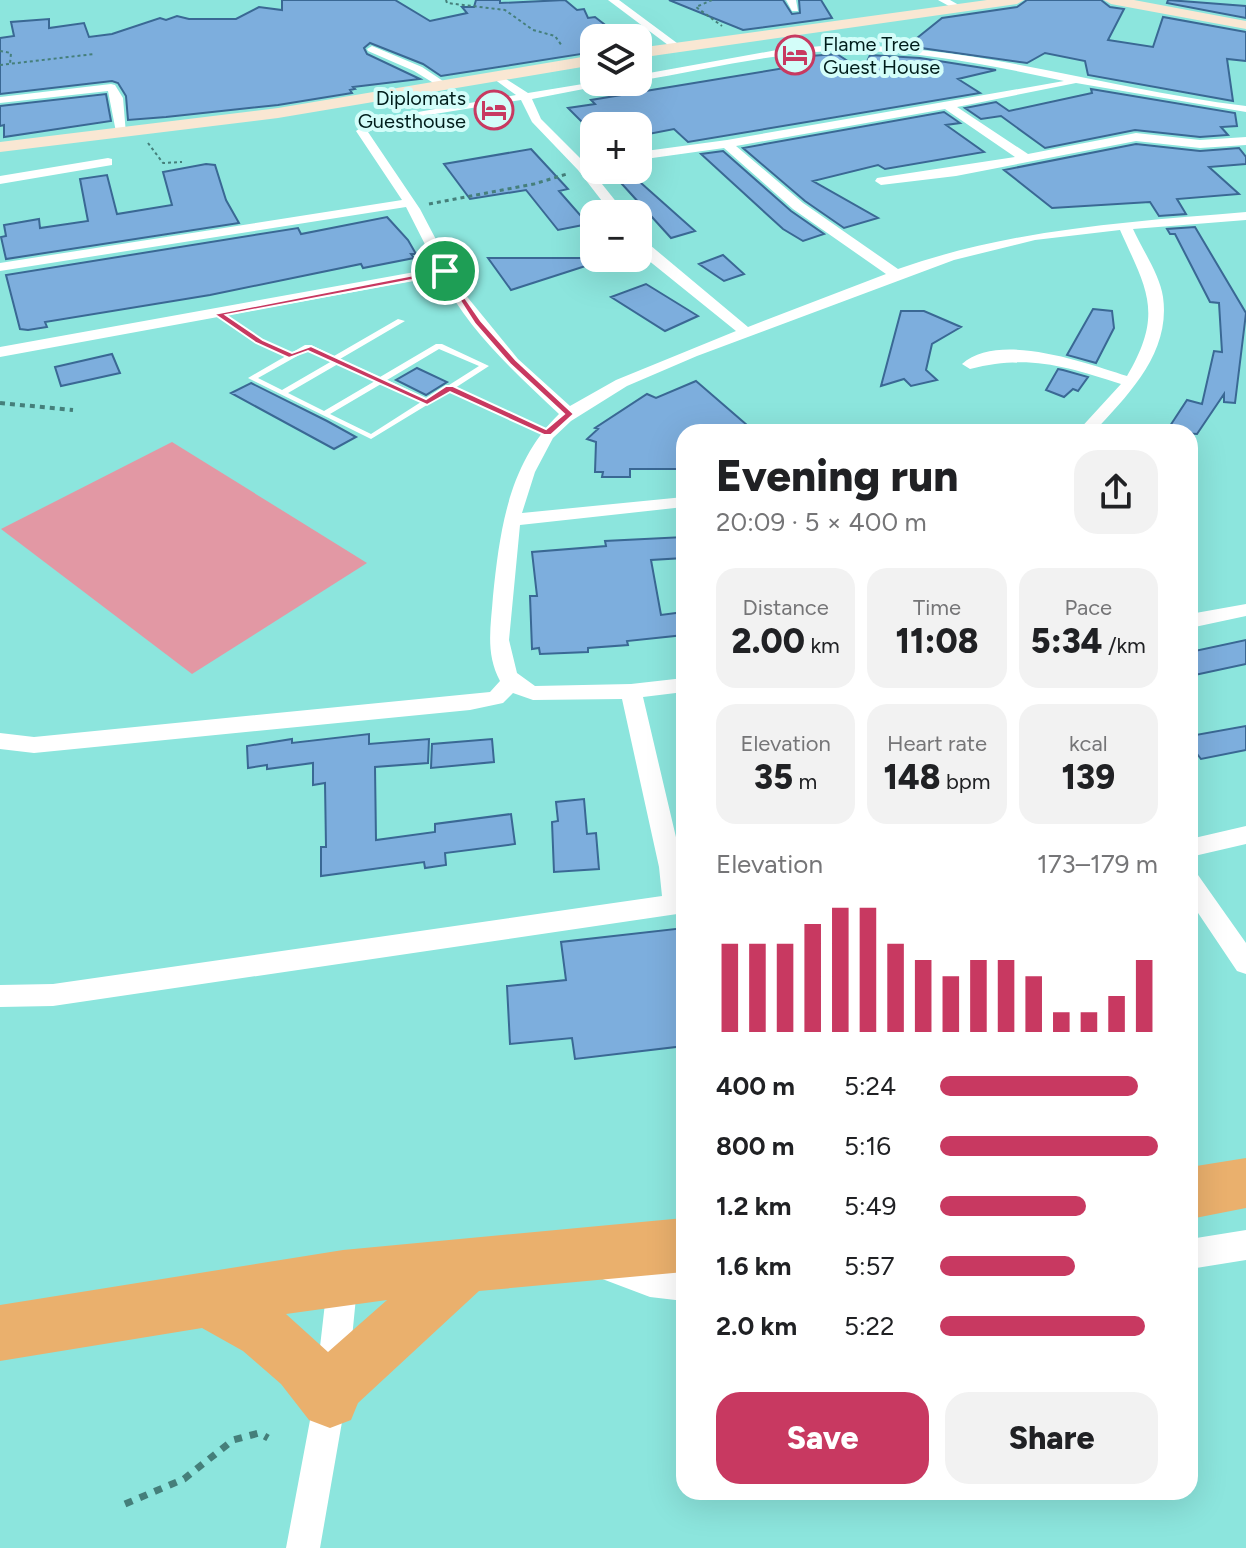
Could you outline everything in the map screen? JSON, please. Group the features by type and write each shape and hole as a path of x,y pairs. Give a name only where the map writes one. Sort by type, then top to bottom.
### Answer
{"highway":[{"path":"1198,1192 1246,1183"},
{"path":"0,1333 343,1277 676,1246"},
{"path":"206,1299 263,1331 331,1393 468,1265"}],"street":[{"path":"613,0 676,46"},
{"path":"943,0 961,9"},
{"path":"652,50 1017,0"},
{"path":"1111,0 1246,25"},
{"path":"772,32 803,51"},
{"path":"652,76 803,51 839,48 894,50 1002,64 1197,103 1246,109"},
{"path":"372,49 418,69 444,85"},
{"path":"0,147 278,113 580,62"},
{"path":"498,77 525,96 536,120 580,160"},
{"path":"652,154 727,144 1085,81"},
{"path":"0,100 111,87 130,131"},
{"path":"569,414 513,362 478,322 445,271 412,206 362,131 366,126 391,118 580,87"},
{"path":"945,104 1025,158"},
{"path":"881,181 956,172 1136,137 1200,144 1246,141"},
{"path":"727,144 798,206 897,275"},
{"path":"0,180 108,162"},
{"path":"0,267 412,206"},
{"path":"676,686 631,691 533,693 520,689 503,672 499,658 504,578 512,520 529,466 548,433 569,414 647,372 897,275 1004,242 1065,231 1246,216"},
{"path":"1092,424 1131,382 1145,358 1156,323 1156,295 1125,226"},
{"path":"652,256 747,333"},
{"path":"0,352 445,271"},
{"path":"970,364 1003,354 1041,355 1131,382"},
{"path":"512,520 676,503"},
{"path":"1198,619 1246,610"},
{"path":"0,741 34,745 470,703 496,698 511,682"},
{"path":"631,691 676,888"},
{"path":"1198,846 1246,835"},
{"path":"1198,894 1246,963"},
{"path":"0,996 53,995 676,905"},
{"path":"1198,1253 1246,1245"},
{"path":"577,1254 650,1282 676,1285"},
{"path":"303,1548 331,1393 343,1277"}],"lane":[{"path":"282,393 401,321"},
{"path":"324,414 380,381 439,346 485,366 371,437 324,414 252,378 308,347 380,381 427,402"},
{"path":"449,388 548,433"}],"path":[{"path":"446,0 447,3 505,10 533,30 555,36 562,46"},
{"path":"712,0 696,7 735,37"},
{"path":"0,51 11,53 10,64"},
{"path":"0,65 94,54"},
{"path":"130,131 163,163 182,162"},
{"path":"412,206 458,193 554,179 580,167"},
{"path":"218,314 260,342 292,356"},
{"path":"0,403 73,410"},
{"path":"125,1504 184,1479 233,1440 259,1433 268,1438"}],"shaded area":[{"path":"172,442 367,563 192,674 1,529"}],"building":[{"path":"282,0 395,0 430,21 467,13 462,7 474,7 476,0 500,0 500,3 565,0 577,10 584,9 588,18 595,17 604,24 580,24 580,54 441,76 423,64 370,43 364,48 367,54 420,79 353,87 355,89 350,90 352,93 278,105 128,120 126,96 118,83 112,81 0,94 0,38 14,36 11,22 49,19 49,28 84,23 89,37 112,34 160,18 236,19 259,7 282,10"},
{"path":"669,0 783,0 792,14 800,13 799,0 821,0 832,18 743,30"},
{"path":"1027,0 1101,0 1110,7 1124,9 1108,40 1153,47 1163,17 1246,32 1246,61 1227,59 1233,101 1088,75 1085,61 1045,53 1027,63 907,46 942,18 1017,7"},
{"path":"1168,0 1246,6 1246,18 1167,3"},
{"path":"837,54 863,71 870,55 920,58 996,70 958,79 980,93 688,142 674,129 652,133 652,112 580,112 580,120 568,108 595,104 591,100 615,96 652,96 652,90 797,66 791,62 802,60 796,57"},
{"path":"1091,89 1235,113 1237,126 1221,127 1228,135 1200,137 1135,130 1045,148 1001,116 981,119 965,108 996,102 1009,111 1092,93"},
{"path":"106,94 111,121 4,137 4,125 0,126 0,106"},
{"path":"944,112 960,123 946,125 984,152 885,169 878,165 813,181 878,218 844,228 805,201 743,148"},
{"path":"1136,144 1200,151 1239,148 1246,157 1246,164 1209,167 1239,194 1177,199 1186,214 1159,216 1150,202 1052,208 1004,170"},
{"path":"531,149 568,189 559,191 580,215 580,226 558,230 526,190 470,199 444,164"},
{"path":"723,151 791,211 824,234 803,241 783,229 701,154"},
{"path":"215,165 226,200 239,223 6,259 1,237 6,236 4,225 39,219 40,228 88,221 80,179 107,175 117,214 172,205 163,172"},
{"path":"622,184 642,184 695,231 671,238 652,217 652,200 637,200"},
{"path":"387,217 408,240 416,254 411,254 414,258 363,268 361,264 210,295 45,322 47,327 28,330 20,329 6,275 298,228 301,234"},
{"path":"1195,227 1246,313 1235,403 1224,402 1224,394 1198,433 1198,424 1171,424 1187,400 1202,404 1214,351 1222,352 1219,303 1210,302 1175,234 1170,234 1167,229"},
{"path":"723,255 744,274 724,281 699,264"},
{"path":"488,258 580,258 580,268 511,290"},
{"path":"646,284 698,316 665,331 611,297"},
{"path":"1093,309 1112,311 1114,328 1096,363 1067,355"},
{"path":"901,311 924,311 961,327 932,344 926,370 937,380 911,386 904,379 881,386"},
{"path":"112,354 120,373 61,386 55,367"},
{"path":"417,368 447,382 426,395 396,380"},
{"path":"1058,369 1088,377 1078,391 1073,389 1064,397 1046,390"},
{"path":"696,381 746,424 676,424 676,469 630,469 630,477 602,477 603,472 595,472 596,442 587,439 598,429 595,428 647,394 656,398"},
{"path":"251,383 356,437 334,449 231,393"},
{"path":"676,537 676,558 651,560 661,615 676,613 676,636 627,641 628,645 588,648 588,652 540,654 539,648 532,649 530,596 537,596 532,552 606,546 605,541"},
{"path":"1246,640 1246,664 1198,674 1198,650"},
{"path":"1246,726 1246,750 1201,759 1198,755 1198,735"},
{"path":"369,734 369,744 429,739 428,763 375,767 376,840 435,832 435,824 511,814 515,844 445,853 446,865 425,868 424,862 321,876 321,847 326,847 325,783 313,785 313,763 267,769 267,765 248,768 247,746 292,739 292,743"},
{"path":"492,739 494,762 431,768 432,744"},
{"path":"584,799 587,834 596,833 599,869 554,872 552,822 558,821 556,802"},
{"path":"676,929 676,1047 575,1059 572,1038 510,1044 507,986 566,980 561,942"}],"place":[{"name":"Flame Tree Guest House","path":"795,55"},
{"name":"Diplomats Guesthouse","path":"494,110"}],"route":[{"path":"445,271 457,294 478,322 513,362 569,414 548,433 449,388 427,402 308,347 292,356 260,342 218,314 445,271"}]}
